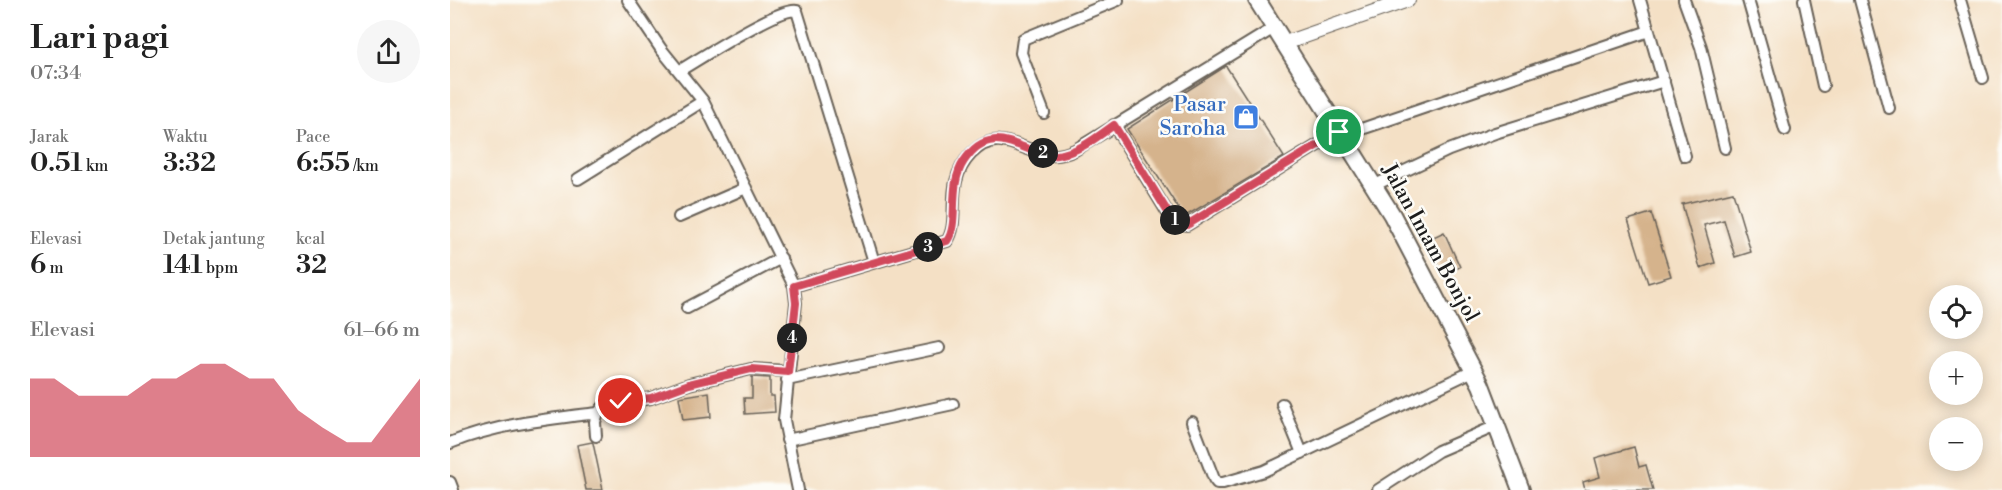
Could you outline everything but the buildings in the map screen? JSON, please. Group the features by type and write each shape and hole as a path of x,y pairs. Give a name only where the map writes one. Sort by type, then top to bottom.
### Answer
{"highway":[{"name":"Jalan Imam Bonjol","path":"1257,0 1340,134 1375,185 1473,371 1521,490"}],"street":[{"path":"1044,113 1021,53 1023,39 1118,0"},
{"path":"1285,43 1408,0"},
{"path":"1640,0 1685,156"},
{"path":"1684,0 1701,46 1725,148"},
{"path":"1748,0 1785,130"},
{"path":"1804,0 1823,86"},
{"path":"1860,0 1889,108"},
{"path":"1960,0 1983,78"},
{"path":"632,1 679,71 703,101 794,286 796,303 784,420 798,490"},
{"path":"679,71 786,10 797,10 874,262"},
{"path":"794,286 947,241 952,229 954,183 964,161 976,148 1000,140 1049,155 1059,155 1075,150 1274,28"},
{"path":"1114,125 1169,214 1178,224 1187,225 1340,134 1649,31"},
{"path":"1375,185 1449,150 1495,133 1664,81"},
{"path":"578,179 703,101"},
{"path":"679,217 746,188"},
{"path":"687,308 781,258"},
{"path":"596,436 595,422 604,406 651,398 689,384 751,369 788,376 939,348"},
{"path":"1192,422 1217,483 1264,471 1473,371"},
{"path":"787,440 953,404"},
{"path":"1282,404 1302,453"},
{"path":"450,443 474,434 526,422 598,413"},
{"path":"1378,490 1438,451 1496,426"},
{"path":"450,482 453,490"}],"place":[{"name":"Pasar Saroha","path":"1246,117"}],"route":[{"path":"621,401 651,398 689,384 751,369 761,368 788,372 796,303 794,286 947,241 952,229 954,183 964,161 976,148 987,142 1007,141 1049,155 1059,155 1075,150 1114,125 1169,214 1178,224 1187,225 1339,132"}]}
